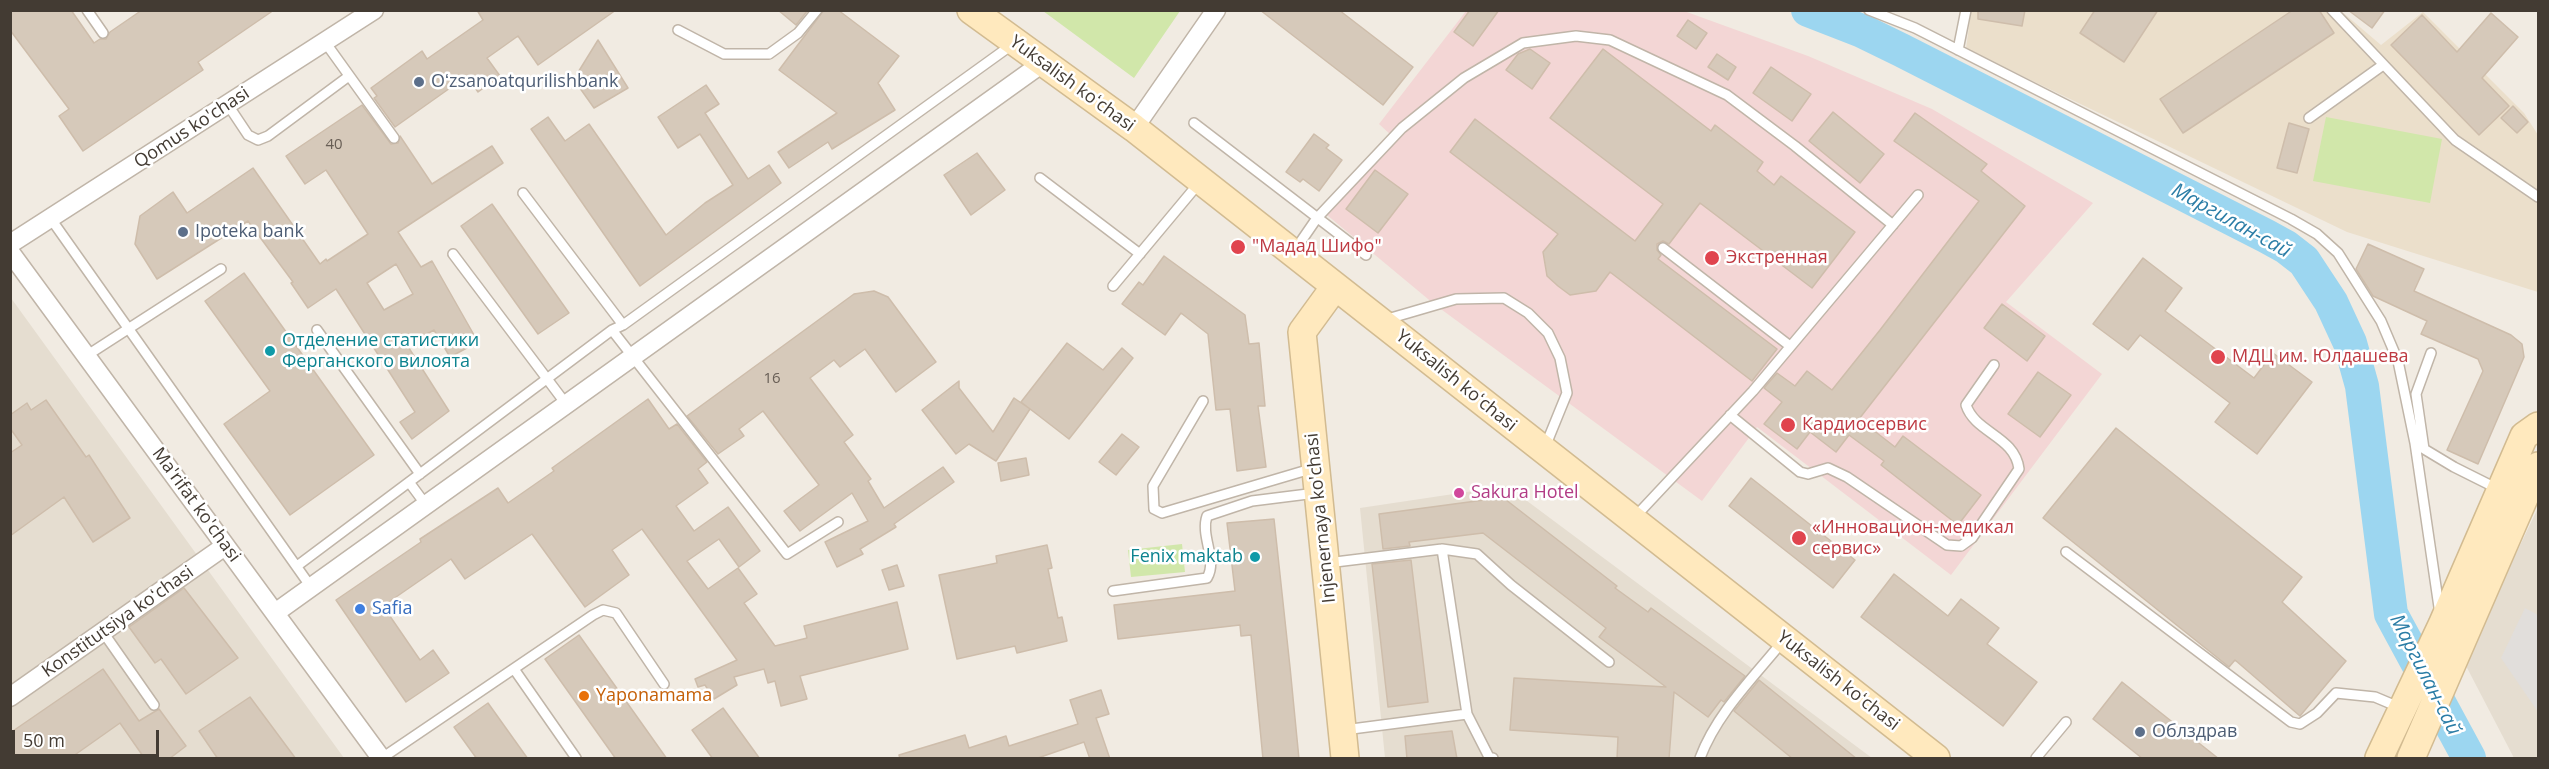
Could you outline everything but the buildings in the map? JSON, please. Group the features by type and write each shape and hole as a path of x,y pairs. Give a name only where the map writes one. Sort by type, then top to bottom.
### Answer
{"main road":[{"name":"Yuksalish koʻchasi","path":"971,10 1134,128 1334,288 1382,321 1936,759"},
{"name":"Injenernaya ko'chasi","path":"1334,288 1302,332 1345,759"},
{"path":"2379,759 2440,629 2524,436 2538,426"},
{"path":"2411,759 2538,466"}],"street":[{"name":"Qomus ko'chasi","path":"10,244 374,10"},
{"path":"1134,128 1216,10"},
{"path":"275,613 1044,62"},
{"name":"Ma'rifat ko'chasi","path":"10,252 382,759"},
{"name":"Konstitutsiya koʻchasi","path":"10,697 225,546"}],"lane":[{"path":"87,10 104,33"},
{"path":"678,30 724,54 769,54 798,33 817,10"},
{"path":"1869,10 1915,28 2281,214 2317,234 2338,253 2381,321 2398,361 2415,443 2440,629"},
{"path":"1958,50 1966,10"},
{"path":"2332,10 2455,140 2538,197"},
{"path":"1292,254 1317,218 1402,128 1464,78 1524,43 1576,36 1610,40 1727,95 1893,225"},
{"path":"325,42 394,138"},
{"path":"297,566 612,330 623,325 1016,42"},
{"path":"2309,118 2384,65"},
{"path":"228,105 248,135 258,140 268,136 350,76"},
{"path":"1194,123 1366,255"},
{"path":"1040,178 1140,254"},
{"path":"1113,286 1201,182"},
{"path":"523,193 623,325"},
{"path":"1632,520 1730,415 1918,195"},
{"path":"51,219 311,587"},
{"path":"1663,248 1790,346"},
{"path":"453,254 566,404"},
{"path":"86,356 221,269"},
{"path":"1382,321 1456,299 1504,298 1528,313 1548,333 1560,358 1567,393 1544,451"},
{"path":"317,330 420,474"},
{"path":"612,330 787,554 838,522"},
{"path":"2424,449 2416,394 2431,353"},
{"path":"1730,415 1800,471 1808,474 1828,468 1847,477 1947,545 1961,546 1972,538 2019,469 2017,457 2004,441 1969,415 1965,405 1994,365"},
{"path":"1203,401 1153,486 1154,509 1162,513 1317,480"},
{"path":"2415,443 2454,467 2501,490"},
{"path":"1113,591 1207,578 1211,571 1204,524 1207,516 1317,480"},
{"path":"409,482 426,505"},
{"path":"1442,549 1467,714 1489,757 1493,759"},
{"path":"1326,564 1442,549 1477,554 1511,585 1609,662"},
{"path":"2066,552 2291,722 2301,724 2317,713 2336,693 2409,698"},
{"path":"382,759 603,610 616,613 664,684"},
{"path":"103,632 154,705"},
{"path":"1700,759 1706,743 1723,715 1784,639"},
{"path":"514,669 576,759"},
{"path":"1342,730 1467,714"},
{"path":"2036,759 2066,722"}],"shaded area":[{"name":"Экстренная","path":"1466,11 1684,11 1808,56 1932,109 2093,203 2006,302 2102,374 1951,575 1757,427 1702,501 1434,304 1327,215 1392,136 1379,124"},
{"path":"1971,11 2341,11 2381,45 2423,12 2524,113 2538,135 2538,292 2347,232 1966,49"},
{"path":"11,298 344,758 11,758"},
{"path":"1507,486 1872,758 1385,758 1360,508"},
{"path":"2538,508 2538,758 2514,758 2464,662"},
{"path":"2525,608 2538,615 2538,712 2501,658"}],"green space":[{"path":"1180,10 1134,78 1043,11"},
{"path":"2326,117 2442,139 2430,203 2313,181"},
{"path":"1182,544 1185,572 1131,577 1128,550"}],"waterway":[{"name":"Маргилан-сай","path":"1808,10 1862,31 1901,50 2266,236 2286,247 2304,261 2331,302 2350,343 2362,386 2391,614 2469,758"}],"place":[{"name":"Oʻzsanoatqurilishbank","path":"419,82"},
{"name":"Ipoteka bank","path":"183,232"},
{"name":"\"Мадад Шифо\"","path":"1238,247"},
{"name":"Экстренная","path":"1712,258"},
{"name":"Отделение статистики Ферганского вилоята","path":"270,351"},
{"name":"МДЦ им. Юлдашева","path":"2218,357"},
{"name":"Кардиосервис","path":"1788,425"},
{"name":"Sakura Hotel","path":"1459,493"},
{"name":"«Инновацион-медикал сервис»","path":"1799,538"},
{"name":"Fenix maktab","path":"1255,557"},
{"name":"Safia","path":"360,609"},
{"name":"Yaponamama","path":"584,696"},
{"name":"Облздрав","path":"2140,732"}]}
